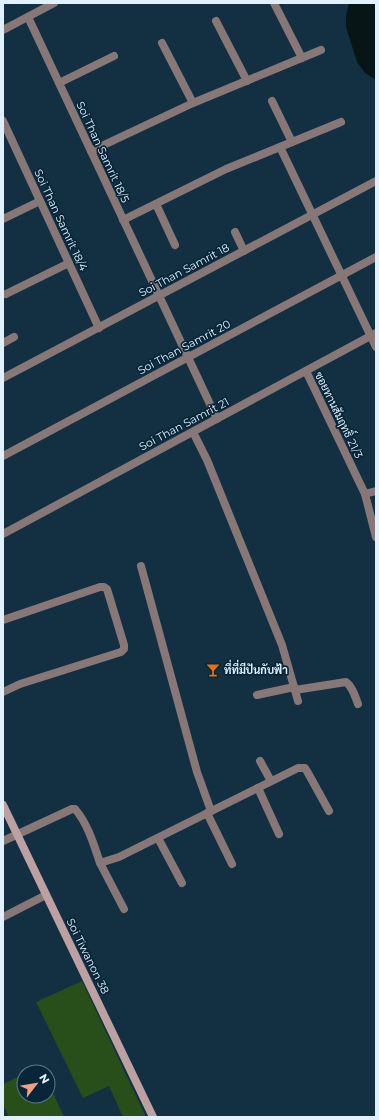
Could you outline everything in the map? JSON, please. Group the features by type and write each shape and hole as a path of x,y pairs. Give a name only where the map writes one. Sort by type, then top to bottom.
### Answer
{"street":[{"path":"3,30 54,3"},
{"path":"274,3 302,58"},
{"name":"Soi Than Samrit 18/5","path":"28,17 217,419"},
{"path":"216,21 247,81"},
{"path":"162,43 193,104"},
{"path":"91,151 193,104 321,50"},
{"path":"59,83 114,56"},
{"path":"272,101 292,142"},
{"name":"Soi Than Samrit 18/4","path":"3,121 99,328"},
{"path":"123,220 226,169 341,122"},
{"path":"280,147 342,275 373,334 376,347"},
{"name":"Soi Than Samrit 18","path":"4,376 99,328 376,181"},
{"path":"3,219 40,201"},
{"path":"156,204 176,245"},
{"path":"235,232 244,251"},
{"name":"Soi Than Samrit 20","path":"3,456 376,257"},
{"path":"6,294 69,263"},
{"name":"Soi Than Samrit 21","path":"3,534 373,334"},
{"path":"3,343 14,337"},
{"name":"ซอยทานสัมฤทธิ์ 21/3","path":"306,371 365,494 376,537"},
{"path":"193,432 207,460 282,645 298,701"},
{"path":"365,494 376,491"},
{"path":"142,566 209,812 232,864"},
{"path":"3,620 100,587 104,587 107,589 124,645 124,649 121,652 20,684 3,692"},
{"path":"257,695 346,682 351,687 358,704"},
{"path":"260,761 271,781"},
{"path":"100,863 119,857 298,768 305,768 329,811"},
{"path":"258,788 279,834"},
{"name":"Soi Tiwanon 38","path":"3,805 153,1117"},
{"path":"3,841 72,809 75,809 90,836 100,863 124,909"},
{"path":"158,838 182,882"},
{"path":"3,917 46,895"}],"green space":[{"path":"82,981 146,1117 123,1117 109,1086 83,1098 36,1002"},
{"path":"16,1078 16,1104 56,1104 56,1100 64,1117 9,1117 3,1105 3,1084"}],"shaded area":[{"path":"349,3 376,3 376,80 365,73 357,62 346,27 346,16"}],"place":[{"name":"ที่ที่มีปันกับฟ้า","path":"213,670"}]}
